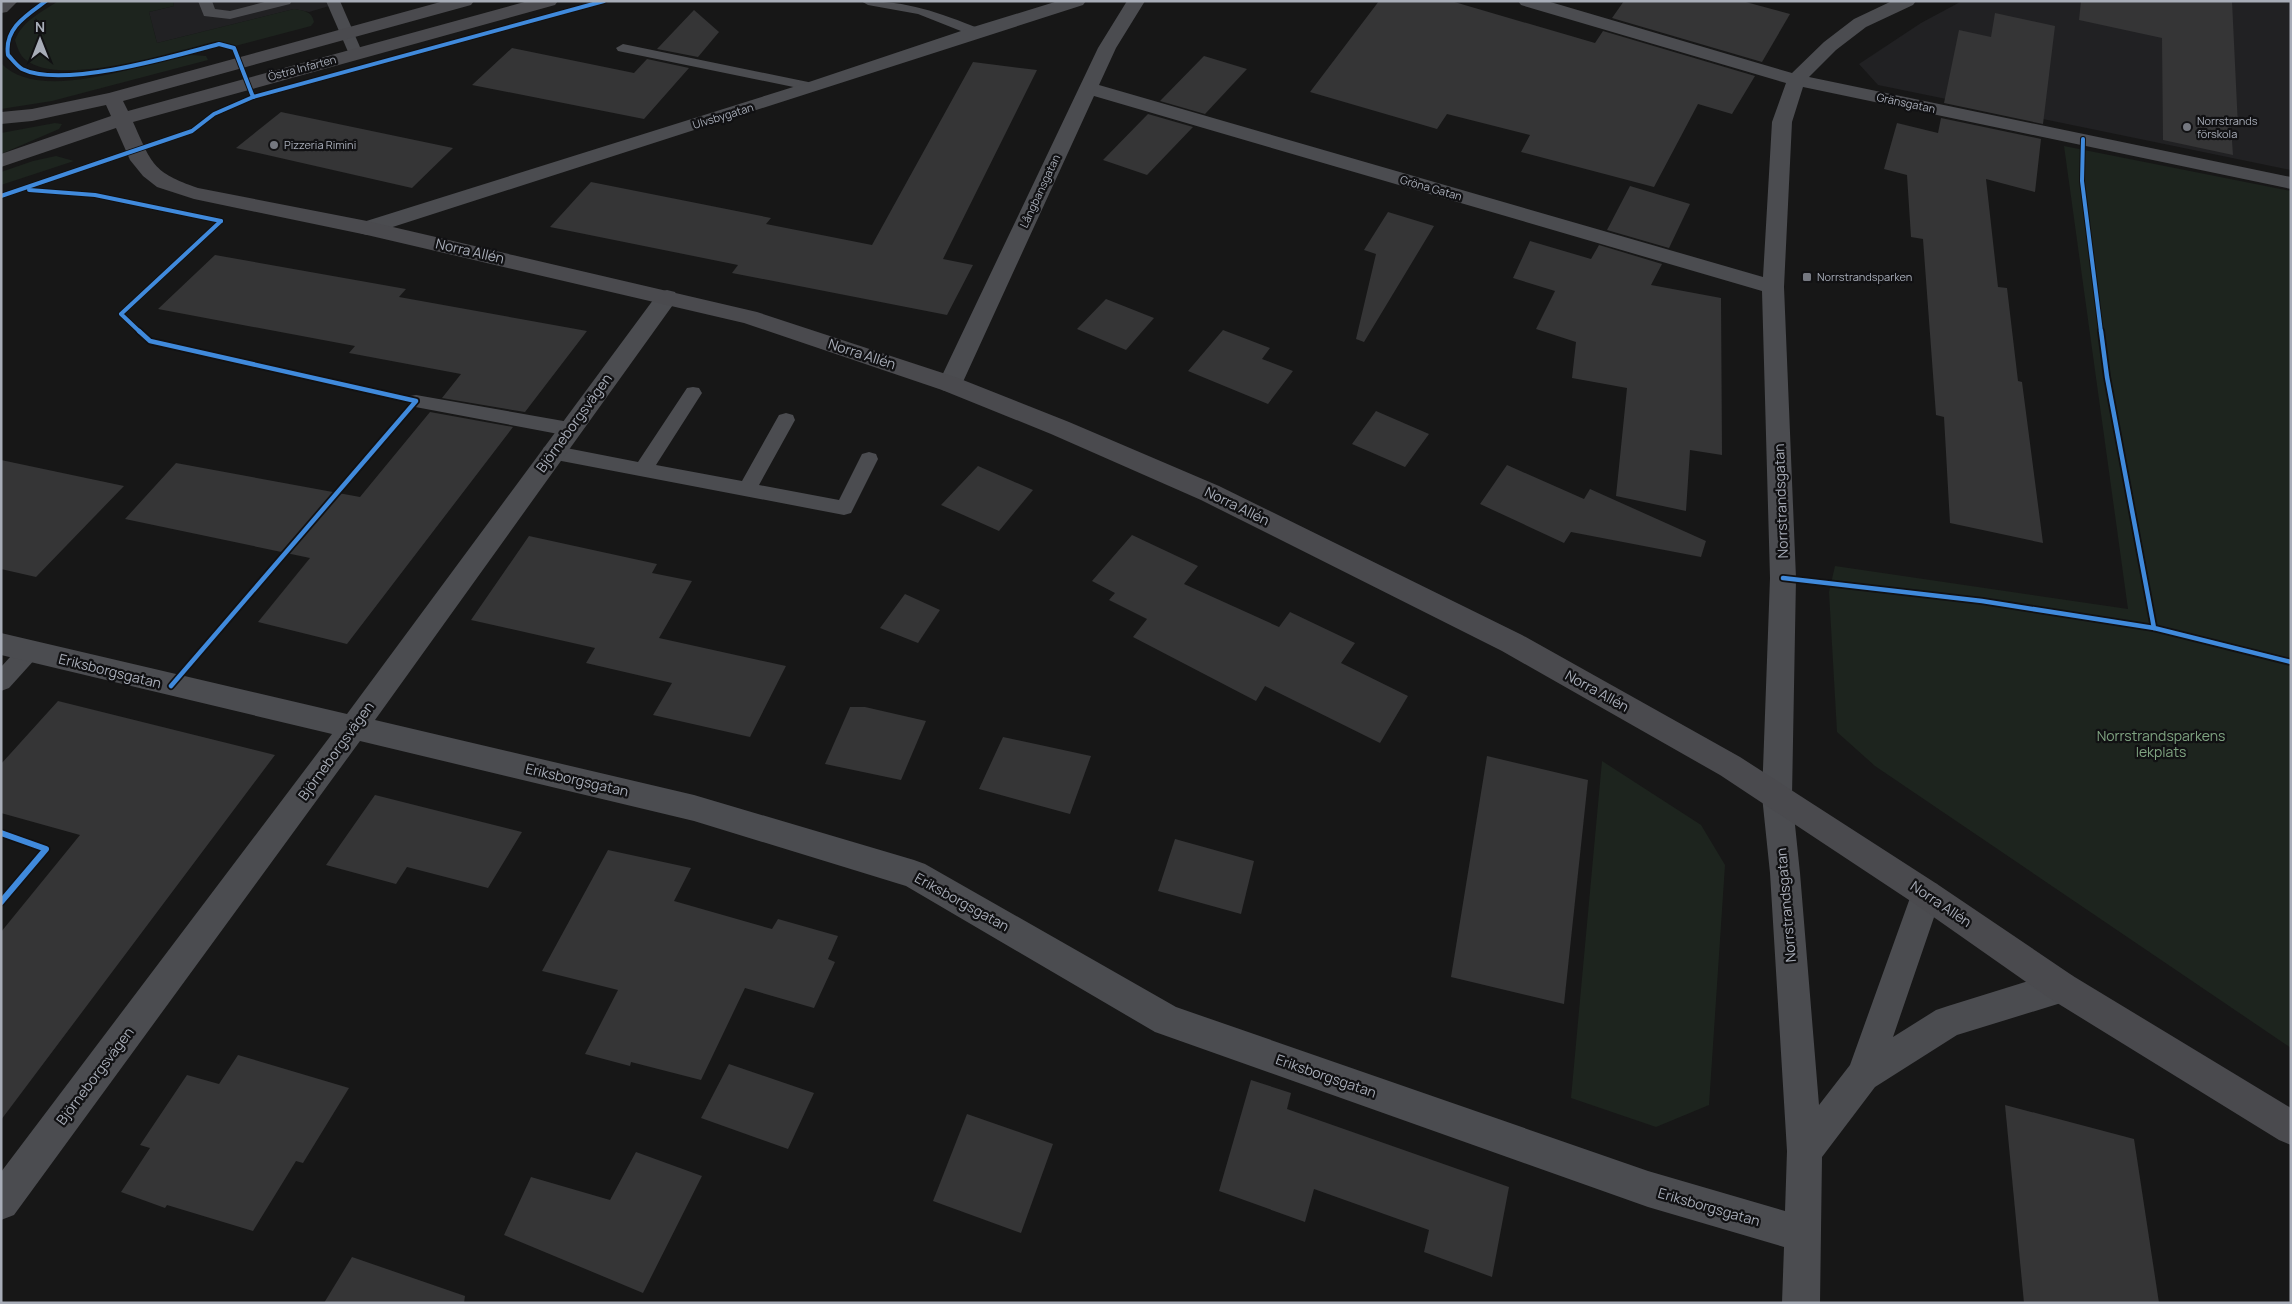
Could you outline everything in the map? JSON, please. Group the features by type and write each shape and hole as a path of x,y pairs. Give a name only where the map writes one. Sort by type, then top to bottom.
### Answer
{"street":[{"path":"1,8 9,1"},
{"name":"Östra Infarten","path":"1,118 32,115 112,98 465,1"},
{"name":"Östra Infarten","path":"1,161 122,119 549,1"},
{"name":"Ulvsbygatan","path":"367,228 813,87 976,32 1077,1"},
{"name":"Långbansgatan","path":"950,384 1107,48 1136,1"},
{"name":"Gränsgatan","path":"1527,1 1796,80 2291,183"},
{"name":"Norrstrandsgatan","path":"1801,1303 1805,1151 1785,872 1777,796 1783,578 1774,288 1782,122 1796,80 1830,46 1860,24 1907,1"},
{"name":"Gröna Gatan","path":"1089,88 1774,288"},
{"name":"Norra Allén","path":"112,98 140,160 150,172 164,183 194,193 367,228 749,317 950,384 1060,428 1210,493 1503,638 1730,766 1926,894 2061,987 2291,1128"},
{"name":"Björneborgsvägen","path":"1,1202 354,728 551,452 667,297"},
{"name":"Eriksborgsgatan","path":"1,644 694,808 914,874 1167,1020 1648,1189 1802,1234"},
{"path":"1805,1151 1863,1075 1926,894"},
{"path":"1863,1075 1948,1022 1988,1008 2061,987"}],"lane":[{"path":"205,1 209,13 230,15 285,1"},
{"path":"333,1 356,54"},
{"path":"868,1 921,12 976,32"},
{"path":"623,48 813,87"},
{"path":"643,470 693,393"},
{"path":"416,401 569,429"},
{"path":"747,489 786,420"},
{"path":"551,452 844,508 869,459"},
{"path":"1,682 29,651"}],"shaded area":[{"path":"173,1 346,1 309,12 294,9 157,43 149,12 174,6"},
{"name":"Norrstrands förskola","path":"1962,1 2291,1 2291,170 1878,85 1859,64 1921,23"}],"green space":[{"path":"58,1 173,1 174,6 149,12 157,43 294,9 309,14 314,22 311,26 235,46 217,41 119,65 91,69 65,70 43,68 26,60 20,54 15,40 18,33 28,22"},
{"path":"192,55 206,56 208,60 52,101 1,109 1,63 18,75 40,80 66,81 121,72"},
{"path":"55,123 62,124 59,129 1,154 1,133"},
{"name":"Norrstrandsparkens lekplats","path":"2064,146 2291,191 2291,1048 1875,766 1837,732 1829,592 1835,566 2128,609"},
{"path":"56,156 74,161 1,185 1,172 33,161"},
{"path":"1602,761 1701,825 1725,865 1709,1105 1656,1127 1571,1098"}],"building":[{"path":"1379,1 1451,1 1595,43 1603,31 1755,76 1732,114 1698,104 1654,187 1521,152 1530,135 1447,114 1437,129 1310,92"},
{"path":"1624,1 1742,1 1790,14 1762,62 1612,18"},
{"path":"2081,1 2232,1 2238,127 2231,126 2233,155 2163,140 2162,38 2079,20"},
{"path":"694,10 719,32 698,57 657,49"},
{"path":"1995,13 2055,26 2043,124 1944,103 1959,30 1991,37"},
{"path":"512,48 634,73 647,59 689,68 644,119 472,85"},
{"path":"1204,56 1247,69 1205,114 1160,101"},
{"path":"973,62 1037,70 943,259 973,265 947,315 732,273 738,265 550,227 591,182 771,218 766,224 872,245"},
{"path":"281,112 453,148 412,188 236,148"},
{"path":"1148,114 1193,127 1147,175 1103,160"},
{"path":"1941,118 2041,139 2035,192 1986,179 1998,287 2007,288 2018,381 2022,382 2043,543 1950,523 1944,417 1936,415 1923,239 1911,237 1907,175 1884,169 1897,123 1938,133"},
{"path":"1630,186 1690,204 1669,248 1607,230"},
{"path":"1388,212 1434,226 1364,342 1356,339 1376,254 1364,250"},
{"path":"1530,241 1591,259 1599,245 1662,264 1651,285 1721,298 1722,455 1690,450 1686,511 1616,496 1627,388 1572,378 1576,342 1536,329 1555,291 1513,278"},
{"path":"215,255 406,289 399,297 587,331 525,412 442,398 461,374 349,353 355,346 158,309"},
{"path":"1106,299 1154,318 1126,350 1077,329"},
{"path":"1223,330 1270,348 1262,359 1293,371 1268,404 1188,371"},
{"path":"1376,411 1429,434 1405,467 1352,444"},
{"path":"430,412 513,427 347,644 258,622 310,558 125,519 176,463 360,497"},
{"path":"1,460 124,486 36,577 1,569"},
{"path":"1507,465 1584,499 1590,489 1706,541 1701,557 1571,532 1564,543 1480,504"},
{"path":"978,466 1033,490 999,531 941,505"},
{"path":"1132,535 1198,566 1184,584 1279,627 1290,612 1355,643 1341,663 1408,696 1380,743 1265,686 1256,701 1133,637 1147,619 1109,600 1115,593 1092,581"},
{"path":"529,536 657,564 652,573 692,581 659,638 786,666 750,737 653,715 672,683 586,663 595,648 471,620"},
{"path":"905,594 940,610 918,643 880,628"},
{"path":"58,701 275,755 1,1120 1,932 80,835 1,813 1,764"},
{"path":"850,707 865,707 926,721 901,780 825,764"},
{"path":"1003,737 1091,756 1070,814 979,789"},
{"path":"1487,756 1588,780 1564,1004 1451,977"},
{"path":"375,795 522,832 488,888 407,867 396,884 326,865"},
{"path":"1175,839 1254,861 1241,914 1158,891"},
{"path":"608,850 691,868 674,901 772,929 778,919 838,936 828,959 835,962 814,1008 745,988 701,1080 631,1062 630,1066 585,1054 618,990 542,971"},
{"path":"238,1055 349,1088 303,1163 296,1161 253,1231 167,1205 165,1208 121,1192 150,1148 140,1145 187,1075 219,1084"},
{"path":"729,1064 814,1093 788,1149 701,1118"},
{"path":"1251,1080 1291,1093 1287,1109 1509,1187 1492,1277 1424,1252 1429,1230 1314,1189 1305,1222 1219,1191"},
{"path":"2005,1105 2134,1139 2159,1303 2024,1303"},
{"path":"967,1114 1053,1144 1021,1233 933,1201"},
{"path":"636,1152 702,1176 643,1293 504,1235 531,1177 610,1200"},
{"path":"352,1257 465,1296 464,1303 324,1303"}],"cycle path":[{"path":"46,1 17,23 8,38 8,55 21,68 44,74 73,75 141,64 219,44 234,48 253,97"},
{"path":"1,196 192,131 214,114 253,97 604,1"},
{"path":"2083,139 2082,181 2107,377 2154,628"},
{"path":"29,190 95,195 221,221"},
{"path":"171,686 416,401 150,341 121,314 221,221"},
{"path":"1783,578 1982,601 2154,628 2291,662"},
{"path":"1,833 46,849 1,902"}],"place":[{"name":"Norrstrands förskola","path":"2187,127"},
{"name":"Pizzeria Rimini","path":"274,145"},
{"name":"Norrstrandsparken","path":"1807,277"}]}
